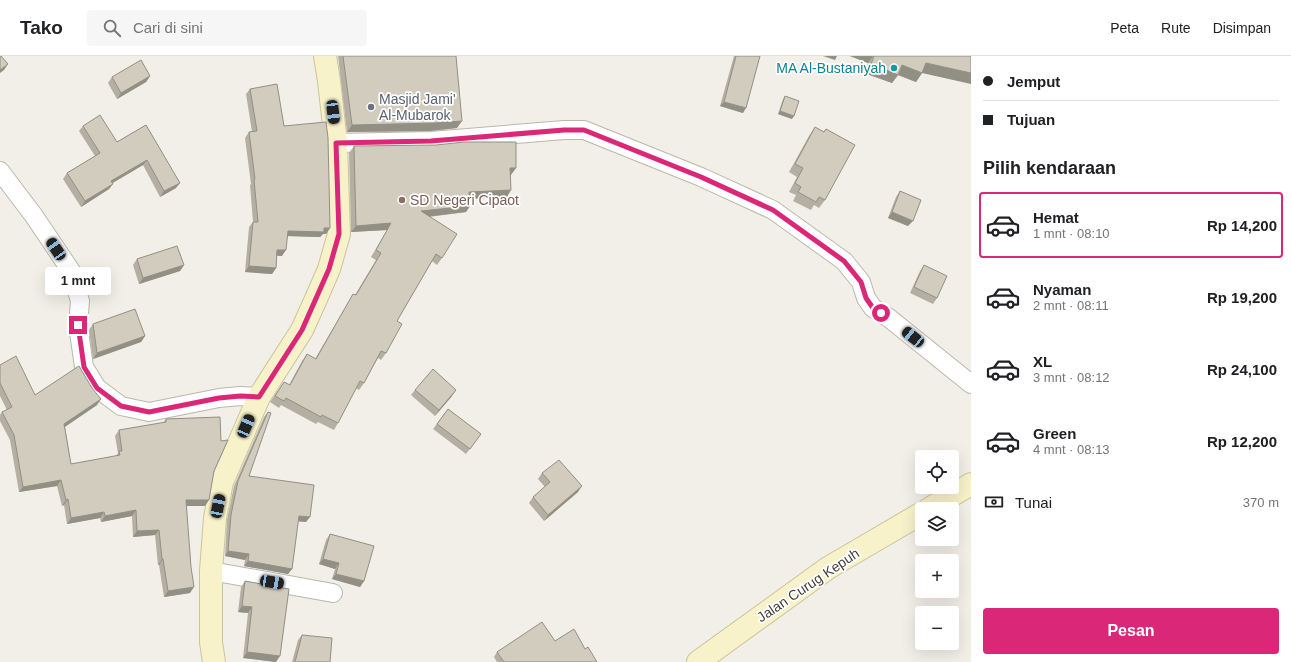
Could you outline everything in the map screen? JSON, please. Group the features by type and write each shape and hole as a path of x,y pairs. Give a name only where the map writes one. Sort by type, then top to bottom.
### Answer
{"street":[{"path":"214,662 211,642 211,571 216,518 222,482 259,397 302,330 329,269 339,234 336,143 325,56"},
{"path":"336,143 431,141 564,130 584,130 701,177 773,210 844,261 861,282 866,298 873,308 889,318 971,384"},
{"path":"0,171 34,216 71,271 80,301 78,325 84,367 97,388 121,406 149,412 219,398 240,396 259,397"},
{"path":"940,502 971,484"},
{"name":"Jalan Curug Kepuh","path":"698,662 828,568 915,517"},
{"path":"211,571 333,593"}],"building":[{"path":"0,56 8,64 0,70"},
{"path":"343,56 456,56 462,121 352,125"},
{"path":"736,56 760,56 746,108 724,102"},
{"path":"874,56 971,56 971,73 926,63 922,73 902,65 898,75 871,64"},
{"path":"141,60 150,76 121,93 112,77"},
{"path":"277,84 284,126 326,122 328,138 330,228 324,228 324,232 288,231 286,250 277,250 276,268 249,266 253,222 258,222 255,179 249,132 257,131 250,89"},
{"path":"785,96 799,101 794,116 780,111"},
{"path":"100,115 117,142 146,125 180,183 164,191 147,160 111,181 113,184 85,201 67,173 100,153 83,126"},
{"path":"815,127 824,132 826,129 855,145 825,200 819,197 816,202 798,192 801,187 795,183 803,168 795,164"},
{"path":"464,142 516,142 516,168 510,168 511,190 469,192 470,206 421,211 457,234 442,258 436,254 397,321 402,324 386,353 381,351 364,383 360,381 338,423 322,415 321,417 286,398 284,401 275,396 284,382 290,385 307,354 316,359 353,294 356,295 381,253 376,250 391,223 356,226 354,146 436,145"},
{"path":"900,191 921,200 913,221 892,212"},
{"path":"177,246 184,265 143,278 137,259"},
{"path":"924,265 947,276 937,298 914,287"},
{"path":"135,309 145,336 97,353 93,324"},
{"path":"16,356 35,395 79,366 92,388 101,399 64,424 71,464 120,455 119,451 122,451 119,430 166,422 166,419 220,417 221,441 228,440 214,471 209,500 186,500 194,587 168,591 162,559 159,530 137,531 136,510 105,516 104,512 71,518 68,499 66,500 61,480 23,487 14,435 2,412 12,407 0,383 0,365"},
{"path":"433,369 456,390 439,410 415,390"},
{"path":"448,409 481,434 470,449 437,424"},
{"path":"268,412 271,413 249,476 314,485 310,517 299,516 292,569 248,561 249,554 228,551 231,515 238,481"},
{"path":"559,460 582,486 548,515 533,497 550,482 542,473"},
{"path":"330,534 374,546 364,581 336,574 339,563 323,559"},
{"path":"245,581 289,589 280,656 247,652 252,607 242,606"},
{"path":"542,622 555,641 574,629 585,649 588,647 597,662 504,662 497,652"},
{"path":"302,635 332,638 330,662 295,662"}],"place":[{"name":"MA Al-Bustaniyah","path":"894,68"},
{"name":"Masjid Jami' Al-Mubarok","path":"371,107"},
{"name":"SD Negeri Cipaot","path":"402,200"}],"route":[{"path":"78,325 84,367 97,388 121,406 149,412 219,398 240,396 259,397 302,330 329,269 339,234 336,143 431,141 564,130 584,130 701,177 773,210 808,237 844,261 861,282 866,298 873,308 881,313"}]}
